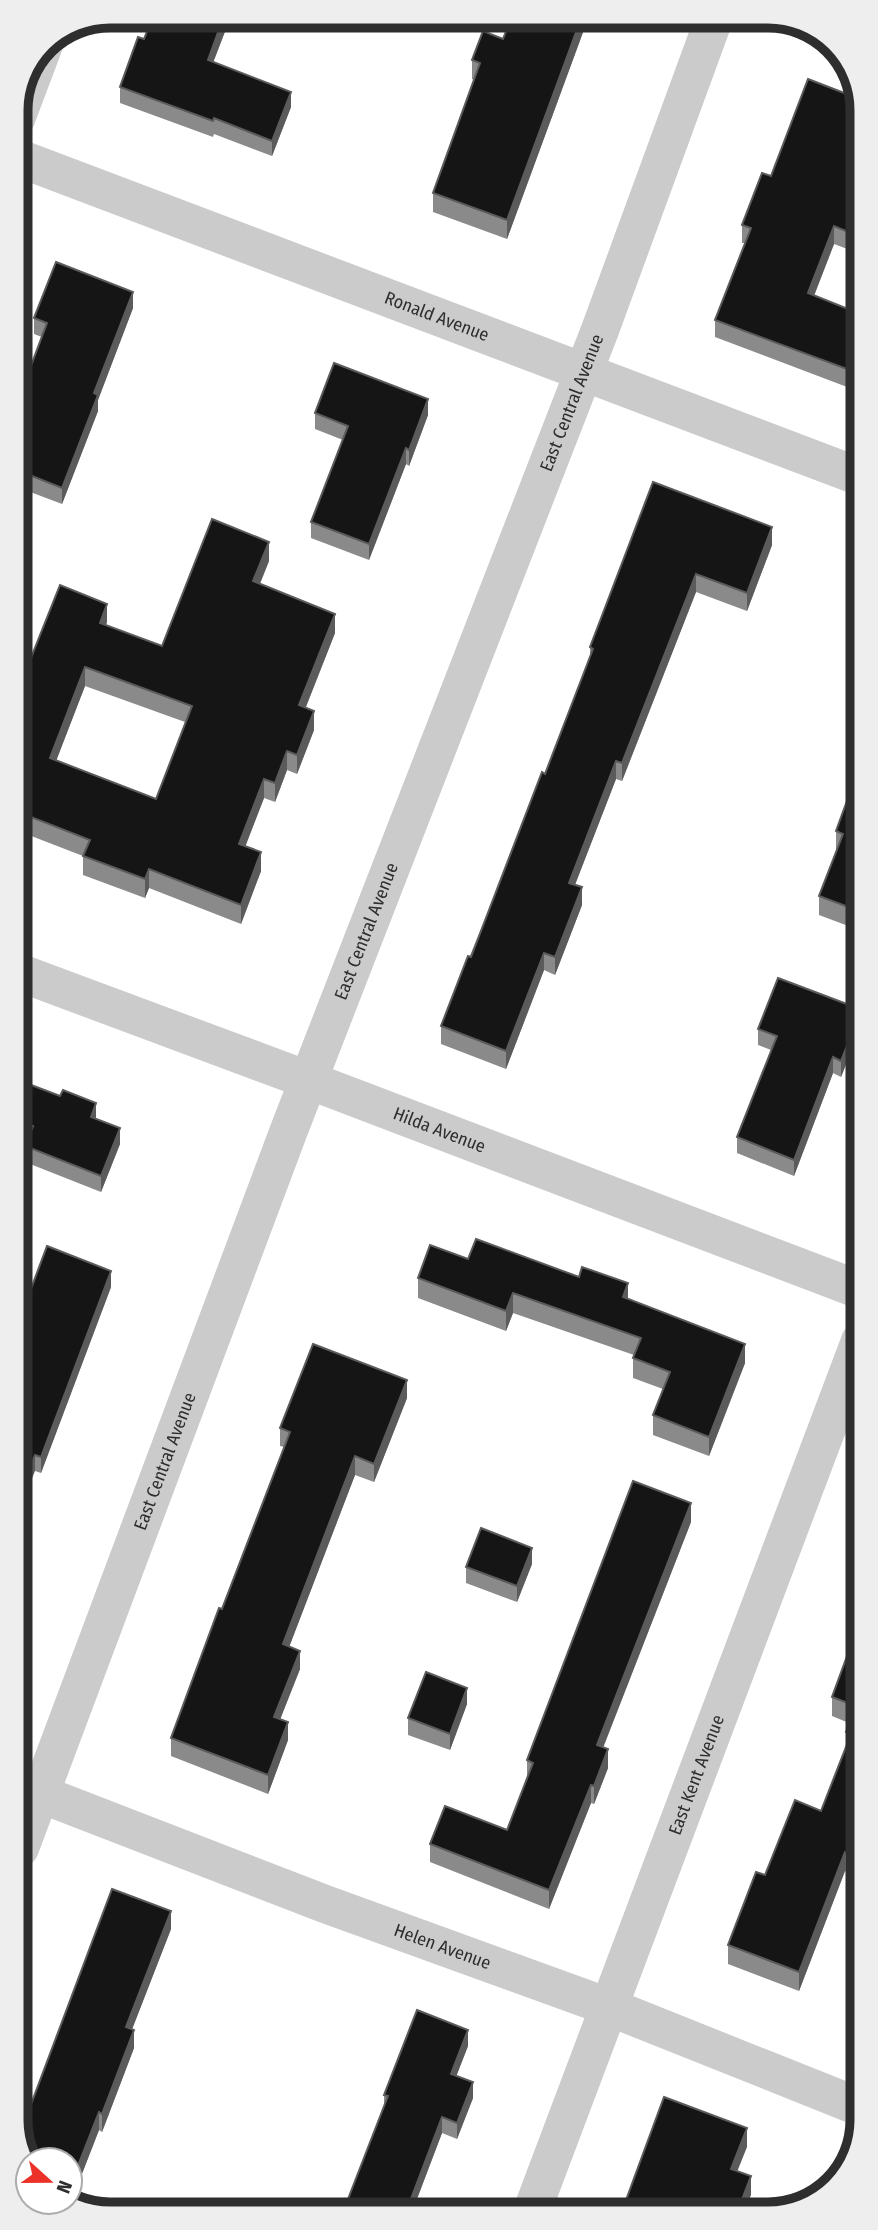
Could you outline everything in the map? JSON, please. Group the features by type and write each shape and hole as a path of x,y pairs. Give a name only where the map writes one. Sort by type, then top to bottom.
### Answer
{"street":[{"name":"East Central Avenue","path":"30,1790 584,372 711,28"},
{"name":"Ronald Avenue","path":"28,162 850,474"},
{"name":"Hilda Avenue","path":"28,976 850,1286"},
{"name":"East Kent Avenue","path":"535,2202 850,1368"},
{"name":"Helen Avenue","path":"30,1790 325,1904 609,2007 850,2103"}],"building":[{"path":"148,28 220,28 208,60 291,92 272,141 214,118 213,121 120,87 138,37 144,39"},
{"path":"507,28 578,28 507,220 433,193 480,63 472,60 483,31 503,39"},
{"path":"808,79 848,95 850,233 834,226 808,293 850,310 850,370 715,320 751,228 742,225 762,173 771,176"},
{"path":"56,262 133,292 94,393 98,395 62,488 28,474 28,374 47,323 34,318"},
{"path":"334,363 428,399 369,544 311,522 348,426 315,413"},
{"path":"653,482 772,527 747,593 696,574 622,763 616,761 569,883 582,887 555,957 544,953 506,1051 441,1026 468,956 471,957 542,772 545,774"},
{"path":"212,519 269,542 253,581 335,614 299,705 314,711 297,755 287,751 275,783 264,779 239,844 261,852 241,905 149,869 145,879 83,856 90,840 28,816 28,665 60,585 107,604 100,623 162,646","holes":["85,667 192,706 156,799 50,758"]},
{"path":"850,793 850,908 819,896 843,834 836,831"},
{"path":"778,978 850,1005 850,1038 841,1061 833,1057 794,1160 737,1137 777,1036 758,1029"},
{"path":"28,1084 60,1096 63,1090 96,1103 91,1117 120,1128 101,1176 28,1147 33,1126 28,1124"},
{"path":"476,1239 579,1277 582,1267 628,1283 623,1297 745,1344 709,1437 653,1415 670,1372 633,1358 641,1338 513,1293 506,1311 418,1278 430,1245 468,1259"},
{"path":"47,1246 111,1271 41,1457 35,1455 28,1472 28,1297"},
{"path":"313,1344 407,1380 374,1464 355,1456 283,1644 300,1651 274,1717 288,1722 268,1775 171,1738 219,1608 222,1609 290,1432 280,1428"},
{"path":"633,1481 691,1503 597,1745 608,1749 549,1890 430,1844 445,1806 507,1830 533,1763 527,1760"},
{"path":"481,1528 532,1548 517,1586 466,1567"},
{"path":"850,1648 850,1704 832,1697"},
{"path":"426,1672 467,1688 450,1734 408,1718"},
{"path":"850,1737 850,1854 845,1852 799,1972 728,1945 756,1872 765,1875 795,1800 821,1811"},
{"path":"112,1889 171,1911 126,2027 134,2030 102,2114 99,2112 84,2150 84,2146 32,2146 28,2112"},
{"path":"417,2010 468,2030 451,2074 473,2082 457,2123 442,2117 410,2202 347,2202 388,2096 384,2095"},
{"path":"664,2097 747,2128 731,2169 751,2176 741,2202 625,2202"}]}
